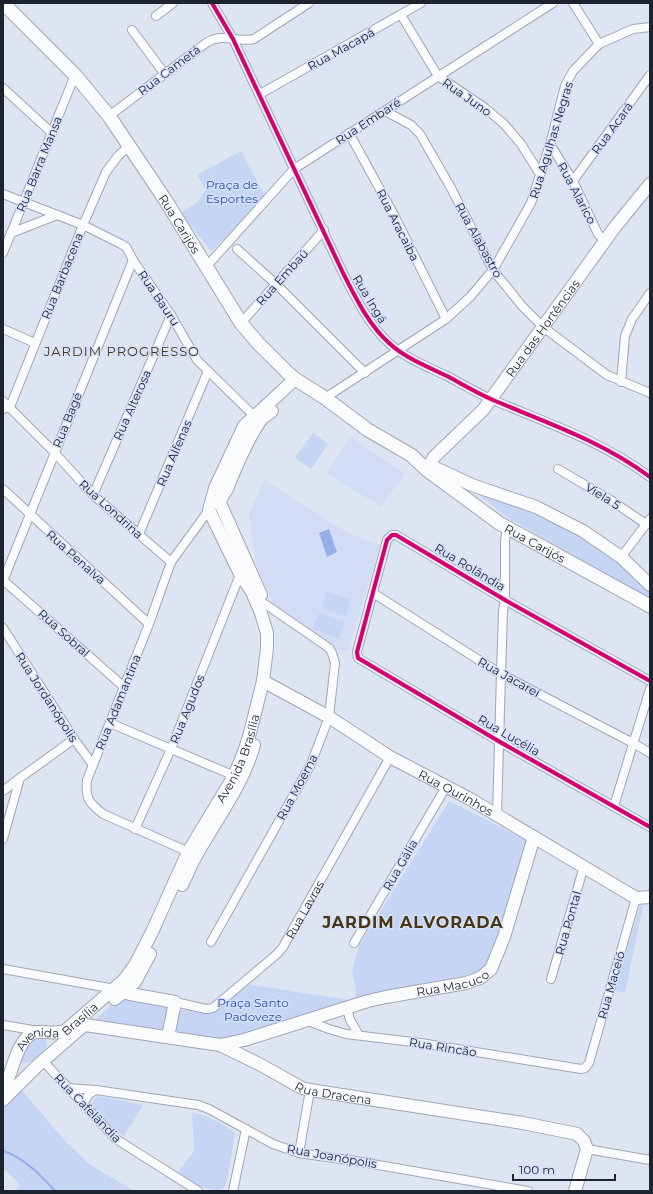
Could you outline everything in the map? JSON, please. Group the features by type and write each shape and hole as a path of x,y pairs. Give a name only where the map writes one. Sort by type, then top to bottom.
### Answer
{"main road":[{"name":"Rua Carijós","path":"4,3 75,75 109,116 166,201 207,266 240,323 257,342 299,382 325,398 368,430 378,442 408,461 428,468 507,528 650,606"}],"street":[{"path":"156,16 173,3"},
{"name":"Rua Ingá","path":"212,3 234,39 343,273 359,303 375,328 399,351 421,363 491,399 578,435 620,456 650,477"},
{"name":"Rua Cametá","path":"109,116 194,50 211,39 224,37 244,41 254,39 308,3"},
{"name":"Rua Macapá","path":"260,94 422,3"},
{"name":"Rua Embaré","path":"207,266 294,169 553,3"},
{"path":"573,3 599,44"},
{"name":"Rua Juno","path":"401,15 438,76 485,108 504,124 521,144 540,174"},
{"name":"Rua Agulhas Negras","path":"325,398 446,319 470,297 493,270 531,203 550,144 565,86 573,71 599,44 633,29 650,27"},
{"path":"132,30 164,74"},
{"name":"Rua Barra Mansa","path":"3,253 75,75"},
{"name":"Rua Acará","path":"573,181 650,75"},
{"path":"3,88 52,133"},
{"name":"Rua Alabastro","path":"385,111 411,126 420,134 451,188 493,270 522,306 543,327 607,375 650,393"},
{"name":"Rua Aracaiba","path":"349,133 394,215 446,319"},
{"name":"Rua Alarico","path":"550,144 573,181 598,234 605,241"},
{"name":"Rua Barbacena","path":"6,408 35,343 83,225 110,165 129,146"},
{"name":"Rua das Hortências","path":"428,468 434,456 483,410 605,241 650,184"},
{"name":"Rua Bauru","path":"3,194 83,225 126,248 171,315 197,360 258,418"},
{"path":"12,233 57,215"},
{"name":"Rua Embaú","path":"240,323 324,230"},
{"path":"237,249 276,284 365,373"},
{"name":"Rua Bagé","path":"3,580 133,260"},
{"path":"621,382 625,336 632,319 650,293"},
{"name":"Rua Alterosa","path":"92,495 171,315"},
{"path":"3,329 35,343"},
{"name":"Rua Alfenas","path":"139,534 208,372"},
{"path":"209,510 215,488 244,426 258,418 299,382"},
{"name":"Rua Londrina","path":"3,401 6,408 54,452 92,495 172,562"},
{"path":"220,503 258,418"},
{"name":"Rua Carijós","path":"428,468 536,507 583,531 621,557 650,585"},
{"name":"Viela 5","path":"558,470 648,522"},
{"name":"Rua Penalva","path":"3,489 149,624"},
{"name":"Rua Adamantina","path":"192,853 103,814 91,805 85,792 87,780 172,562 209,510 220,503"},
{"name":"Avenida Brasília","path":"3,1100 42,1061 85,1025 119,990 135,982 142,970 192,853 249,762 266,683 273,638 265,604 220,503"},
{"name":"Avenida Brasília","path":"209,510 240,574 252,592 261,612 267,633 266,683"},
{"path":"621,557 648,522"},
{"path":"497,816 503,611 505,600 505,540 507,528"},
{"name":"Rua Rolândia","path":"358,658 357,652 387,540 392,535 396,535 505,600 650,681"},
{"name":"Rua Agudos","path":"135,829 171,749 246,561"},
{"name":"Rua Sobral","path":"3,580 124,686"},
{"path":"236,587 252,592"},
{"name":"Rua Jacareí","path":"373,593 501,674 650,753"},
{"name":"Rua Moema","path":"211,942 311,764 330,717 335,663 332,653 329,648 265,604"},
{"name":"Rua Jordanópolis","path":"3,628 74,739 93,765"},
{"name":"Rua Lucélia","path":"358,658 500,742 650,827"},
{"name":"Rua Ourinhos","path":"266,683 330,717 390,756 534,837 636,898"},
{"path":"614,806 650,689"},
{"path":"110,723 238,778"},
{"path":"3,791 74,739"},
{"name":"Rua Lavras","path":"119,990 206,1009 213,1008 277,954 283,947 390,756"},
{"path":"3,839 20,778"},
{"name":"Rua Gália","path":"354,943 446,787"},
{"name":"Rua Macuco","path":"220,1045 244,1040 386,997 480,978 491,969 504,937 534,837"},
{"name":"Rua Pontal","path":"551,979 584,866"},
{"path":"636,898 650,897"},
{"name":"Rua Maceió","path":"581,1069 585,1068 589,1063 636,898"},
{"path":"3,969 103,991"},
{"name":"Avenida Brasília","path":"3,1090 9,1079 8,1069 24,1042 31,1035 43,1032 56,1033 66,1030 103,991 119,990"},
{"path":"168,1037 175,1002"},
{"path":"347,1008 350,1020 359,1035"},
{"name":"Rua Rincão","path":"308,1021 329,1030 581,1069"},
{"path":"3,1025 43,1032 50,1038 51,1043 42,1061 8,1069"},
{"name":"Rua Dracena","path":"85,1025 220,1045 259,1064 302,1088 571,1132 581,1137 586,1147"},
{"path":"244,1040 248,1051 259,1064"},
{"name":"Rua Cafelândia","path":"42,1061 111,1135 198,1191"},
{"name":"Rua Joanópolis","path":"67,1088 96,1090 198,1105 209,1109 273,1144 299,1153 355,1161 528,1191"},
{"path":"83,1104 89,1094 96,1090"},
{"path":"299,1153 310,1090"},
{"path":"233,1191 246,1129"},
{"path":"575,1191 586,1147 650,1160"}],"shaded area":[{"path":"351,437 405,474 382,507 326,473"},
{"path":"264,480 348,533 380,545 348,651 337,650 274,606 256,565 249,514"}],"green space":[{"name":"Praça de Esportes","path":"241,151 265,196 211,251 181,213 198,202 206,190 197,175"},
{"path":"313,433 328,444 311,469 295,458"},
{"path":"472,490 536,512 581,536 622,563 650,590 650,600 510,519"},
{"path":"327,591 351,599 346,616 322,607"},
{"path":"319,613 344,623 339,639 313,629"},
{"path":"449,801 527,840 494,951 484,969 471,977 385,991 354,1001 356,992 353,967 359,946"},
{"path":"643,906 625,993 615,991 639,908"},
{"name":"Praça Santo Padoveze","path":"246,984 350,1000 350,1002 226,1040 179,1033 175,1028 179,1011 187,1010 205,1013 213,1012"},
{"path":"122,998 165,1006 169,1011 166,1030 161,1032 95,1022 95,1020"},
{"path":"32,1036 45,1038 47,1043 46,1047 37,1059 27,1063 22,1063 20,1060"},
{"path":"20,1088 63,1139 89,1164 134,1191 15,1191 20,1184 3,1168 3,1105"},
{"path":"98,1096 143,1105 124,1136 110,1126 96,1112 92,1103"},
{"path":"192,1112 209,1117 233,1131 235,1134 227,1180 222,1189 211,1190 205,1188 178,1173 194,1151"}],"water":[{"path":"329,529 337,552 327,557 319,533"}],"waterway":[{"path":"3,1151 25,1162 55,1191"}],"cycle path":[{"path":"212,3 233,39 343,273 363,310 382,336 395,348 417,362 487,397 593,443 632,464 650,477"},
{"path":"650,681 505,600 396,535 392,535 387,540 357,652 358,658 500,742 650,827"}],"district":[{"name":"JARDIM PROGRESSO","path":"122,351"},
{"name":"JARDIM ALVORADA","path":"413,922"}]}
